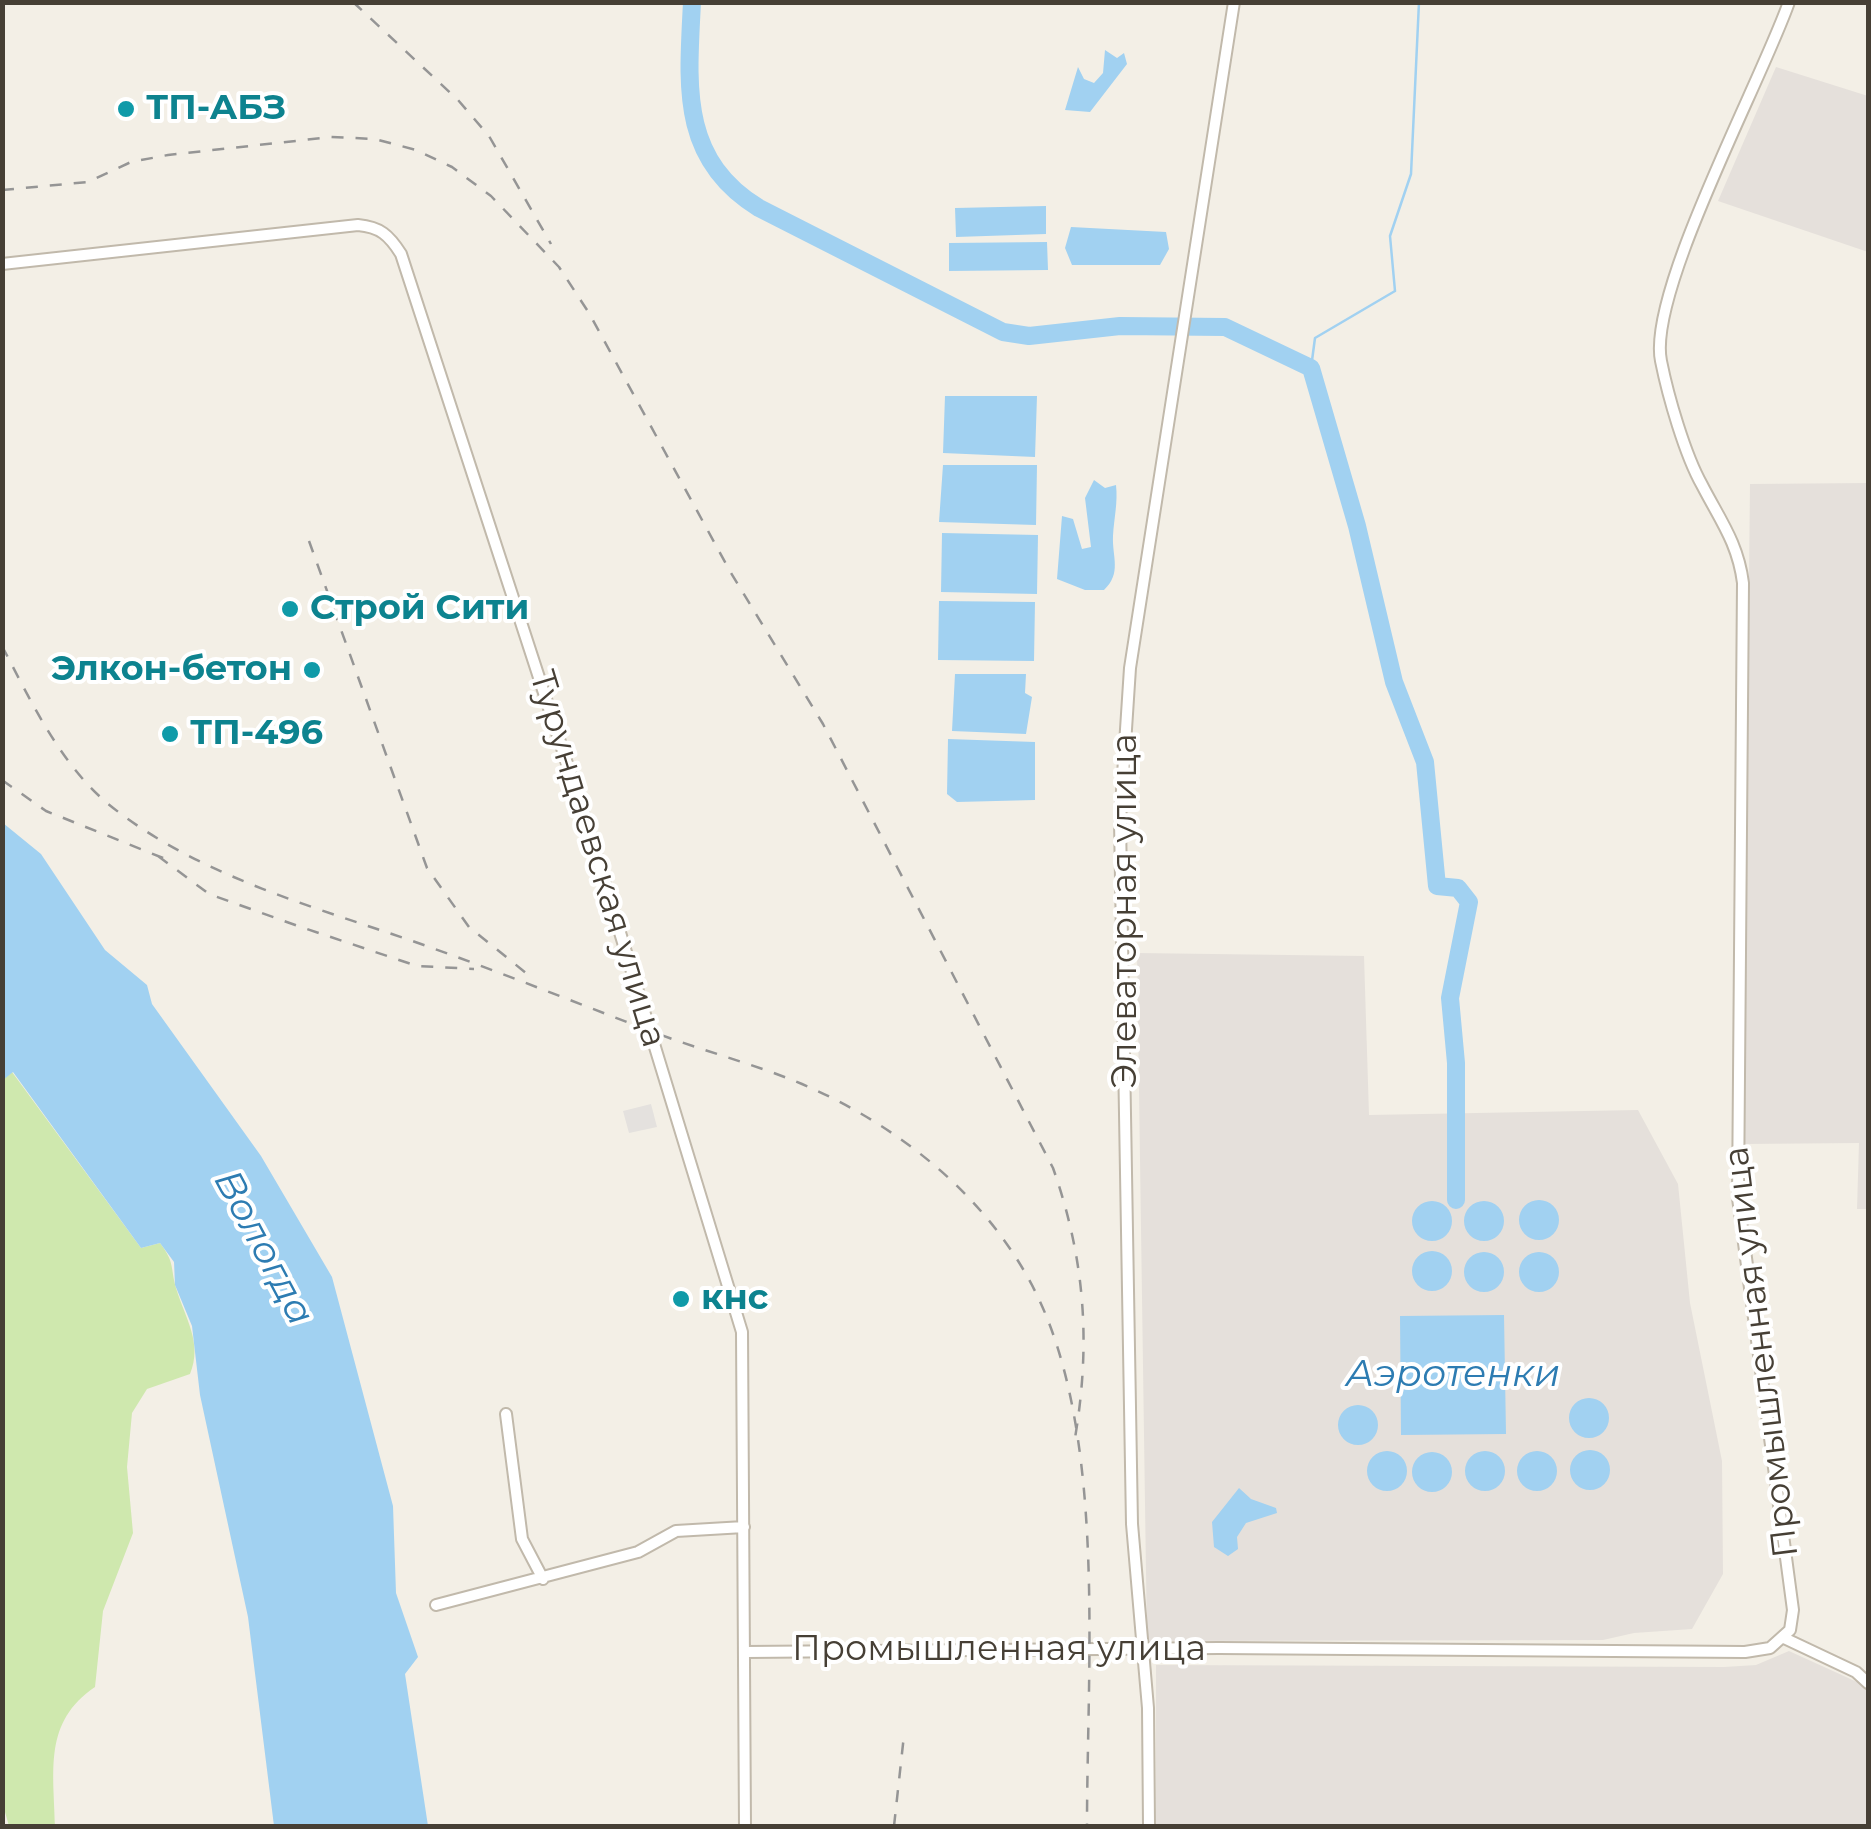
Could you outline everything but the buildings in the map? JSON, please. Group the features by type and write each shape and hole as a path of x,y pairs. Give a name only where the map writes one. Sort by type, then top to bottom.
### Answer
{"street":[{"name":"Элеваторная улица","path":"1150,1826 1144,1652 1137,1619 1132,1524 1120,821 1130,668 1234,2"},
{"name":"Промышленная улица","path":"746,1652 1144,1652 1220,1648 1726,1652 1764,1650 1784,1638 1793,1610 1756,1345 1736,1154 1743,583 1739,549 1700,483 1688,447 1661,360 1660,332 1664,308 1691,237 1789,2"},
{"name":"Турундаевская улица","path":"2,264 358,225 375,226 391,238 401,254 584,814 742,1332 745,1826"},
{"path":"506,1414 522,1539 543,1580"},
{"path":"436,1605 638,1552 676,1531 744,1527"},
{"path":"1784,1638 1856,1672 1868,1684"}],"shaded area":[{"path":"1776,67 1868,96 1868,252 1718,201"},
{"path":"1868,483 1868,1209 1857,1209 1859,1143 1743,1144 1750,484"},
{"path":"1137,953 1364,956 1369,1115 1638,1110 1678,1184 1690,1303 1722,1461 1723,1574 1692,1629 1634,1633 1603,1640 1147,1641"},
{"path":"651,1104 657,1127 629,1133 623,1111"},
{"path":"1789,1651 1868,1687 1868,1826 1156,1826 1156,1665 1724,1667 1756,1665"}],"green space":[{"path":"12,1072 141,1248 160,1243 165,1250 195,1352 190,1374 147,1389 132,1413 127,1467 133,1533 103,1611 95,1687 78,1701 59,1732 54,1767 55,1826 9,1826 3,1805 2,1080"}],"water":[{"path":"1105,50 1117,58 1124,53 1127,64 1090,112 1065,110 1078,67 1084,79 1094,83 1103,73"},
{"path":"1046,206 1046,234 956,237 955,208"},
{"path":"1071,227 1166,232 1169,249 1160,265 1072,265 1065,248"},
{"path":"1047,242 1048,270 949,271 949,243"},
{"path":"945,396 1037,396 1035,457 943,453"},
{"path":"943,465 1037,465 1036,525 939,522"},
{"path":"1094,480 1105,488 1116,485 1114,571 1104,590 1085,590 1057,579 1062,516 1073,519 1082,549 1091,547 1085,498"},
{"path":"942,533 1038,535 1037,594 941,592"},
{"path":"939,601 1035,602 1034,661 938,660"},
{"path":"955,674 1026,674 1025,693 1032,697 1026,734 952,731"},
{"path":"948,739 1035,742 1035,800 957,802 947,794"},
{"name":"Вологда","path":"3,823 41,854 105,950 147,985 152,1004 261,1156 332,1277 393,1506 396,1593 418,1657 405,1674 428,1826 274,1826 248,1617 200,1395 192,1326 175,1285 174,1262 160,1243 141,1248 13,1072 3,1080"},
{"path":"1539,1200 1553,1206 1559,1220 1553,1234 1539,1240 1525,1234 1519,1220 1525,1206"},
{"path":"1432,1201 1446,1207 1452,1221 1446,1235 1432,1241 1418,1235 1412,1221 1418,1207"},
{"path":"1484,1201 1498,1207 1504,1221 1498,1235 1484,1241 1470,1235 1464,1221 1470,1207"},
{"path":"1432,1251 1446,1257 1452,1271 1446,1285 1432,1291 1418,1285 1412,1271 1418,1257"},
{"path":"1484,1252 1498,1258 1504,1272 1498,1286 1484,1292 1470,1286 1464,1272 1470,1258"},
{"path":"1539,1252 1553,1258 1559,1272 1553,1286 1539,1292 1525,1286 1519,1272 1525,1258"},
{"name":"Аэротенки","path":"1504,1315 1506,1434 1401,1435 1400,1316"},
{"path":"1589,1398 1603,1404 1609,1418 1603,1432 1589,1438 1575,1432 1569,1418 1575,1404"},
{"path":"1358,1405 1372,1411 1378,1425 1372,1439 1358,1445 1344,1439 1338,1425 1344,1411"},
{"path":"1590,1450 1604,1456 1610,1470 1604,1484 1590,1490 1576,1484 1570,1470 1576,1456"},
{"path":"1387,1451 1401,1457 1407,1471 1401,1485 1387,1491 1373,1485 1367,1471 1373,1457"},
{"path":"1485,1451 1499,1457 1505,1471 1499,1485 1485,1491 1471,1485 1465,1471 1471,1457"},
{"path":"1537,1451 1551,1457 1557,1471 1551,1485 1537,1491 1523,1485 1517,1471 1523,1457"},
{"path":"1432,1452 1446,1458 1452,1472 1446,1486 1432,1492 1418,1486 1412,1472 1418,1458"},
{"path":"1239,1488 1251,1499 1276,1508 1277,1513 1246,1523 1237,1537 1238,1549 1228,1556 1214,1547 1212,1522"}],"waterway":[{"path":"692,2 690,91 702,143 714,167 759,208 1003,332 1029,336 1120,326 1225,327 1311,368 1357,526 1394,682 1425,762 1437,886 1458,888 1469,902 1450,998 1456,1063 1456,1200"},
{"path":"1311,368 1315,338 1395,291 1390,236 1411,174 1419,2"}],"railway":[{"path":"353,2 458,100 489,136 551,244"},
{"path":"2,190 88,182 131,162 168,155 331,137 375,139 416,150 452,167 491,196 559,267 589,313 731,573 823,724 1053,1168 1072,1235 1082,1302 1083,1369 1075,1438"},
{"path":"309,541 427,868 469,927 531,977"},
{"path":"2,646 47,730 74,769 107,803 169,845 271,892 802,1084 880,1125 950,1179 981,1211 1008,1245 1049,1323 1066,1379 1078,1441 1089,1571 1087,1826"},
{"path":"2,780 46,811 168,860"},
{"path":"158,856 209,894 298,926 417,966 474,969"},
{"path":"894,1826 904,1735"}],"place":[{"name":"ТП-АБЗ","path":"126,109"},
{"name":"Строй Сити","path":"290,609"},
{"name":"Элкон-бетон","path":"312,670"},
{"name":"ТП-496","path":"170,734"},
{"name":"кнс","path":"681,1299"}]}
